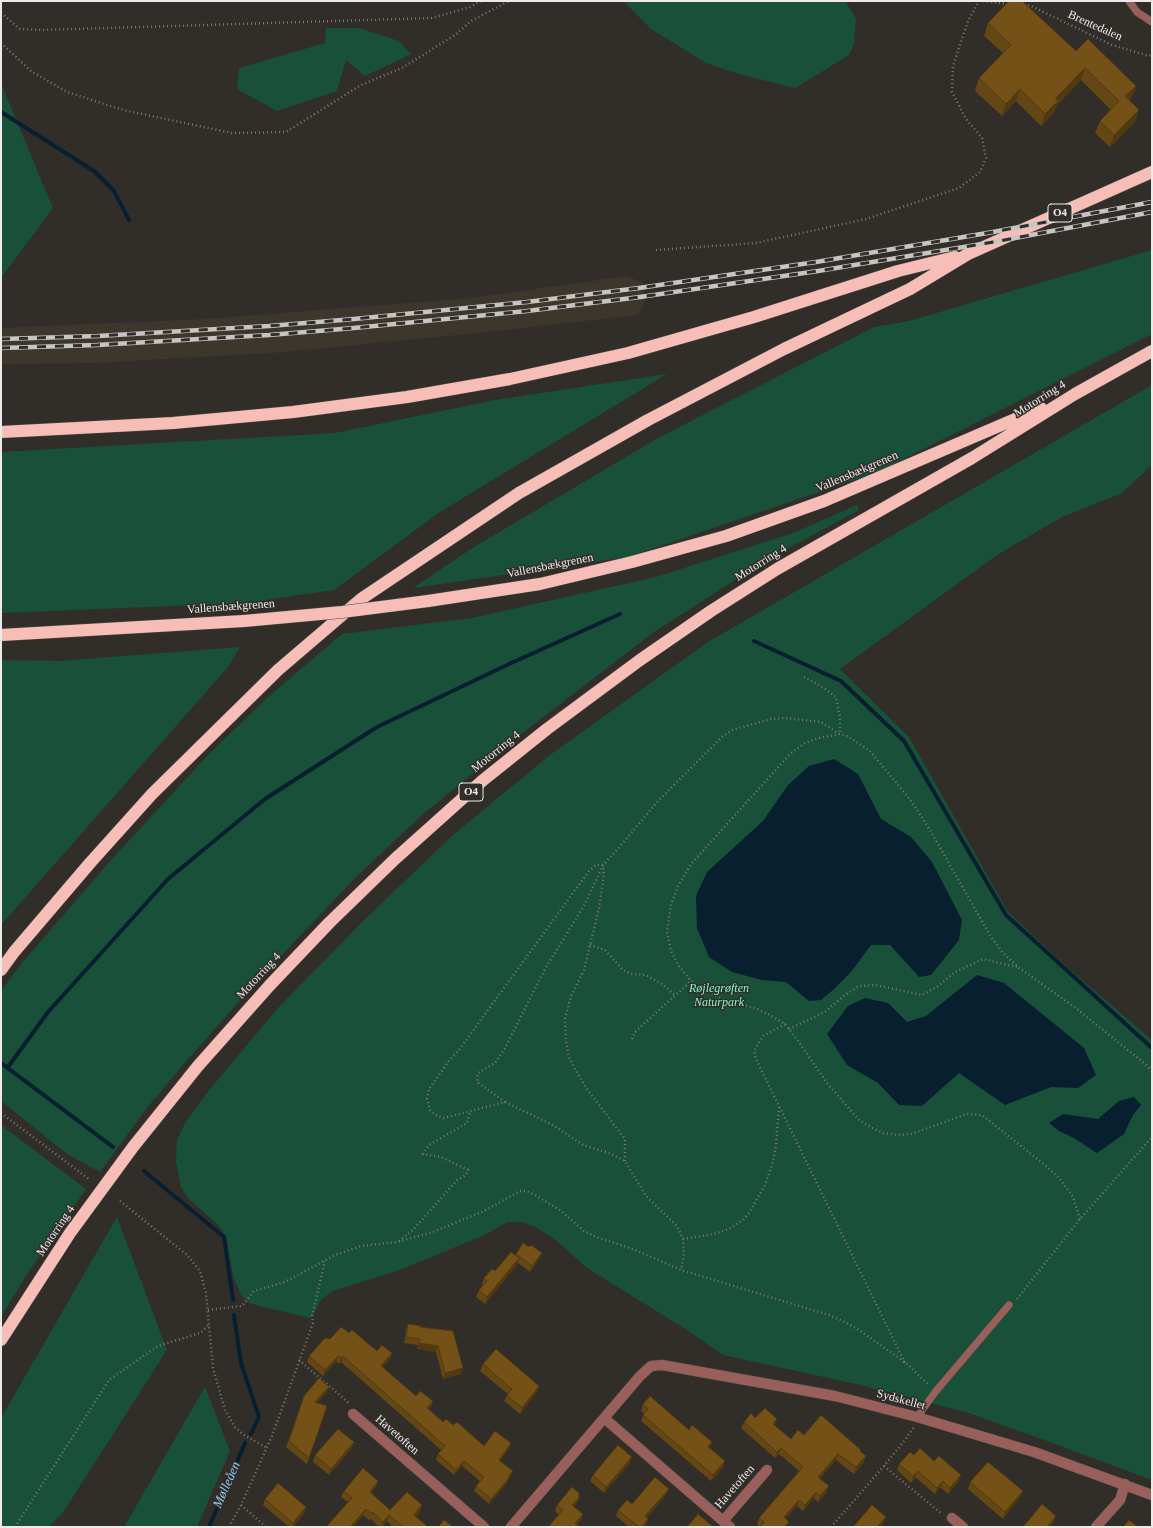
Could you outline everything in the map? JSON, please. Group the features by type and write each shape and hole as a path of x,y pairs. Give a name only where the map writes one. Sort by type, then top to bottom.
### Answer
{"highway":[{"name":"O4","path":"1,970 14,952 90,863 152,794 278,670 361,599 518,493 634,427 784,349 910,289 968,254 1152,172"},
{"path":"1,432 173,423 293,412 407,397 510,379 628,353 754,317 898,271 968,254"},
{"name":"Motorring 4","path":"1,1340 70,1233 133,1147 198,1066 270,985 329,923 395,859 482,781 547,729 640,660 711,611 777,569 972,458 1075,394 1152,351"},
{"name":"Vallensbækgrenen","path":"1,635 244,621 342,612 540,584 632,562 726,536 830,499 1075,394"}],"street":[{"name":"Sydskellet","path":"604,1418 640,1376 651,1366 662,1365 835,1396 917,1417 1034,1452 1152,1495"},
{"name":"Havetoften","path":"353,1414 484,1527"},
{"name":"Havetoften","path":"604,1418 726,1524 767,1470"},
{"path":"511,1527 604,1418"},
{"path":"1096,1527 1120,1500 1125,1484"},
{"path":"952,1518 963,1527"}],"lane":[{"path":"1129,1 1137,12 1152,22"},
{"path":"917,1417 936,1391 1008,1305"}],"path":[{"path":"1,13 20,29 50,30 432,18 470,7 481,1"},
{"path":"1,43 31,71 67,92 123,110 232,133 286,132 361,85 402,68 455,35 471,22 509,1"},
{"path":"656,250 756,243 866,219 959,188 980,172 986,158 982,138 966,120 952,92 953,66 968,21 978,1"},
{"path":"984,1 1015,4"},
{"name":"Brentedalen","path":"1023,5 1031,6 1112,45 1148,56 1152,54"},
{"path":"804,677 836,697 840,718 840,734"},
{"path":"625,1161 609,1153 583,1145 553,1125 505,1102 477,1082 478,1073 495,1063 505,1048 545,969 585,904 603,865 658,801 722,736 732,730 771,719 785,718 821,722 840,734 849,737 870,751 912,802 930,830 991,936 1003,953 1018,967 1077,1008 1152,1071"},
{"path":"840,734 819,738 805,743 791,753 691,864 681,880 671,904 667,932 671,951 679,966 691,981 705,990 720,998 763,1012 785,1024 827,1083 858,1119 870,1127 883,1133 897,1136 911,1134 967,1114 982,1114 1060,1179 1073,1197 1080,1219"},
{"path":"505,1102 444,1118 437,1116 430,1110 427,1099 429,1089 448,1061 459,1050 589,871 596,864 603,865"},
{"path":"603,865 604,874 600,908 584,970 571,996 565,1019 566,1041 569,1057 587,1089 625,1139 625,1161 646,1196 677,1226 683,1240 684,1254 681,1270"},
{"path":"590,945 604,950 623,970 631,974 646,975 662,984 675,995"},
{"path":"789,1029 825,1012 858,986 876,985 922,995 937,987 955,972 983,959 1018,967"},
{"path":"632,1039 634,1032 691,981"},
{"path":"785,1024 763,1036 754,1051 756,1059 906,1363"},
{"path":"683,1240 714,1234 729,1229 743,1220 749,1213 765,1185 772,1165 776,1146 779,1106"},
{"path":"397,1242 413,1230 457,1180 466,1175 468,1170 440,1157 423,1154 429,1145 467,1123 470,1112"},
{"path":"1,1113 89,1178"},
{"path":"1008,1305 1014,1303 1080,1219 1152,1137"},
{"path":"208,1310 242,1306 254,1291 285,1282 335,1255 361,1246 397,1242 433,1232 484,1211 520,1191 526,1191 535,1194 560,1210 584,1231 596,1237 633,1249 681,1270 834,1318 859,1330 906,1363 936,1391"},
{"path":"120,1201 187,1255 200,1271 206,1294 213,1368 225,1410 235,1427 244,1435 266,1448"},
{"path":"229,1527 241,1506 272,1436 312,1323 312,1316 325,1261"},
{"path":"15,1527 109,1380 158,1346 200,1333 209,1324"},
{"path":"298,1360 353,1406 353,1414"},
{"path":"831,1527 912,1431 917,1417"},
{"path":"884,1466 943,1516 952,1518"},
{"path":"241,1506 266,1527"}],"shaded area":[{"path":"627,276 643,283 645,301 638,315 285,352 96,363 1,364 1,328 206,319 471,298"}],"green space":[{"path":"623,1 844,1 856,19 854,44 849,55 795,88 739,74 706,63 651,29"},
{"path":"326,28 359,28 399,41 411,54 365,76 346,60 337,91 277,111 237,89 239,68 325,43"},
{"path":"1,83 53,208 1,278"},
{"path":"1152,250 1152,334 878,472 628,557 413,588 474,547 658,438 874,327 909,321"},
{"path":"667,374 440,512 334,590 245,603 1,613 1,452 335,433 495,400"},
{"name":"Røjlegrøften Naturpark","path":"1152,385 1152,465 1122,493 1062,517 997,555 840,669 909,737 1008,912 1067,967 1152,1040 1152,1480 966,1412 856,1384 723,1355 690,1332 587,1268 557,1241 539,1229 523,1222 508,1222 482,1236 400,1270 332,1291 321,1300 311,1318 259,1306 250,1303 243,1297 233,1275 226,1236 218,1225 188,1198 181,1187 176,1162 177,1140 185,1123 210,1089 278,1008 364,920 453,835 550,755 708,642"},
{"path":"857,505 859,510 768,559 654,632 512,741 421,816 355,878 256,982 146,1109 100,1172 67,1154 1,1101 1,991 21,964 112,859 210,753 268,697 342,634 472,618 656,577 793,533"},
{"path":"240,647 228,667 1,925 1,660 60,661"},
{"path":"1,1125 86,1189 25,1277 1,1317"},
{"path":"117,1217 167,1350 62,1514 48,1527 1,1527 1,1418"},
{"path":"205,1387 230,1451 197,1527 124,1527"}],"water":[{"path":"834,759 858,774 881,819 911,837 932,862 962,920 959,940 931,975 919,977 890,945 871,945 851,972 833,990 821,1000 809,1001 786,982 762,980 732,972 709,957 697,928 696,896 707,872 763,821 788,785 809,766"},
{"path":"977,975 1004,983 1084,1048 1096,1075 1078,1088 1051,1087 1005,1105 959,1073 922,1106 899,1105 878,1083 847,1065 827,1034 848,1006 865,998 888,1003 907,1022 926,1016"},
{"path":"1134,1097 1141,1105 1133,1115 1124,1134 1097,1153 1074,1138 1059,1131 1049,1123 1063,1114 1098,1119 1119,1101"}],"building":[{"path":"1009,1 1022,1 1076,51 1088,39 1136,86 1125,96 1139,110 1114,135 1100,121 1119,101 1085,68 1056,98 1058,101 1045,114 1020,89 1006,104 979,78 1011,45 988,23"},
{"path":"523,1243 529,1247 531,1245 542,1253 532,1266 516,1254"},
{"path":"511,1252 519,1258 487,1297 479,1290 487,1281 484,1278 492,1269 495,1271"},
{"path":"408,1324 453,1331 463,1368 445,1373 438,1346 419,1343 420,1339 406,1337"},
{"path":"341,1327 349,1333 352,1330 377,1351 382,1345 392,1353 381,1366 416,1396 420,1391 433,1401 427,1408 443,1422 446,1419 453,1425 457,1422 484,1446 495,1431 511,1443 499,1460 513,1471 491,1499 476,1486 484,1477 464,1461 456,1470 438,1454 445,1446 343,1356 341,1358 338,1356 325,1370 309,1356 325,1338 330,1339"},
{"path":"496,1349 539,1386 522,1408 507,1395 512,1389 483,1364"},
{"path":"319,1378 329,1387 315,1402 327,1406 309,1458 289,1441 304,1396"},
{"path":"650,1396 689,1430 692,1425 712,1442 708,1447 725,1461 713,1475 643,1415 648,1409 643,1404"},
{"path":"765,1408 777,1419 773,1424 791,1439 798,1430 804,1435 821,1415 866,1456 856,1467 838,1454 818,1477 829,1486 820,1496 816,1492 805,1505 799,1500 784,1517 789,1522 784,1527 760,1527 764,1522 759,1518 803,1467 781,1448 777,1452 744,1422 751,1413 755,1418"},
{"path":"338,1429 354,1442 331,1469 315,1455"},
{"path":"618,1445 632,1457 606,1487 593,1475"},
{"path":"920,1448 934,1461 939,1456 961,1475 950,1488 943,1481 937,1488 918,1471 913,1476 899,1464 910,1452 914,1455"},
{"path":"988,1462 1023,1491 1005,1512 970,1482"},
{"path":"363,1468 378,1481 370,1492 390,1510 407,1492 422,1505 414,1515 428,1527 403,1527 389,1515 383,1522 373,1512 372,1514 366,1509 350,1527 326,1527 352,1498 344,1491"},
{"path":"655,1477 669,1489 645,1516 648,1519 642,1527 639,1527 618,1510 627,1500 632,1504"},
{"path":"278,1483 306,1507 293,1523 265,1499"},
{"path":"572,1487 579,1493 579,1498 572,1505 583,1514 575,1523 579,1527 548,1527 563,1510 557,1505"},
{"path":"1042,1504 1056,1516 1047,1527 1023,1527"},
{"path":"872,1505 886,1517 877,1527 853,1527"},
{"path":"698,1514 712,1526 687,1527"},
{"path":"444,1520 453,1527 438,1527"},
{"path":"1129,1520 1138,1527 1123,1527"}],"waterway":[{"path":"1,112 94,171 114,191 129,220"},
{"path":"8,1067 48,1012 168,879 265,799 377,727 509,664 620,614"},
{"path":"754,641 841,681 904,741 1006,915 1152,1048"},
{"path":"1,1063 113,1147"},
{"path":"144,1171 224,1237 233,1300"},
{"path":"234,1315 241,1363 259,1417 251,1434"},
{"name":"Mølleåen","path":"209,1527 245,1443"}],"railway":[{"path":"1,339 98,336 269,326 527,302 639,288 816,262 993,232 1152,202"},
{"path":"1,348 97,345 269,335 527,311 640,297 818,271 994,242 1152,212"}]}
